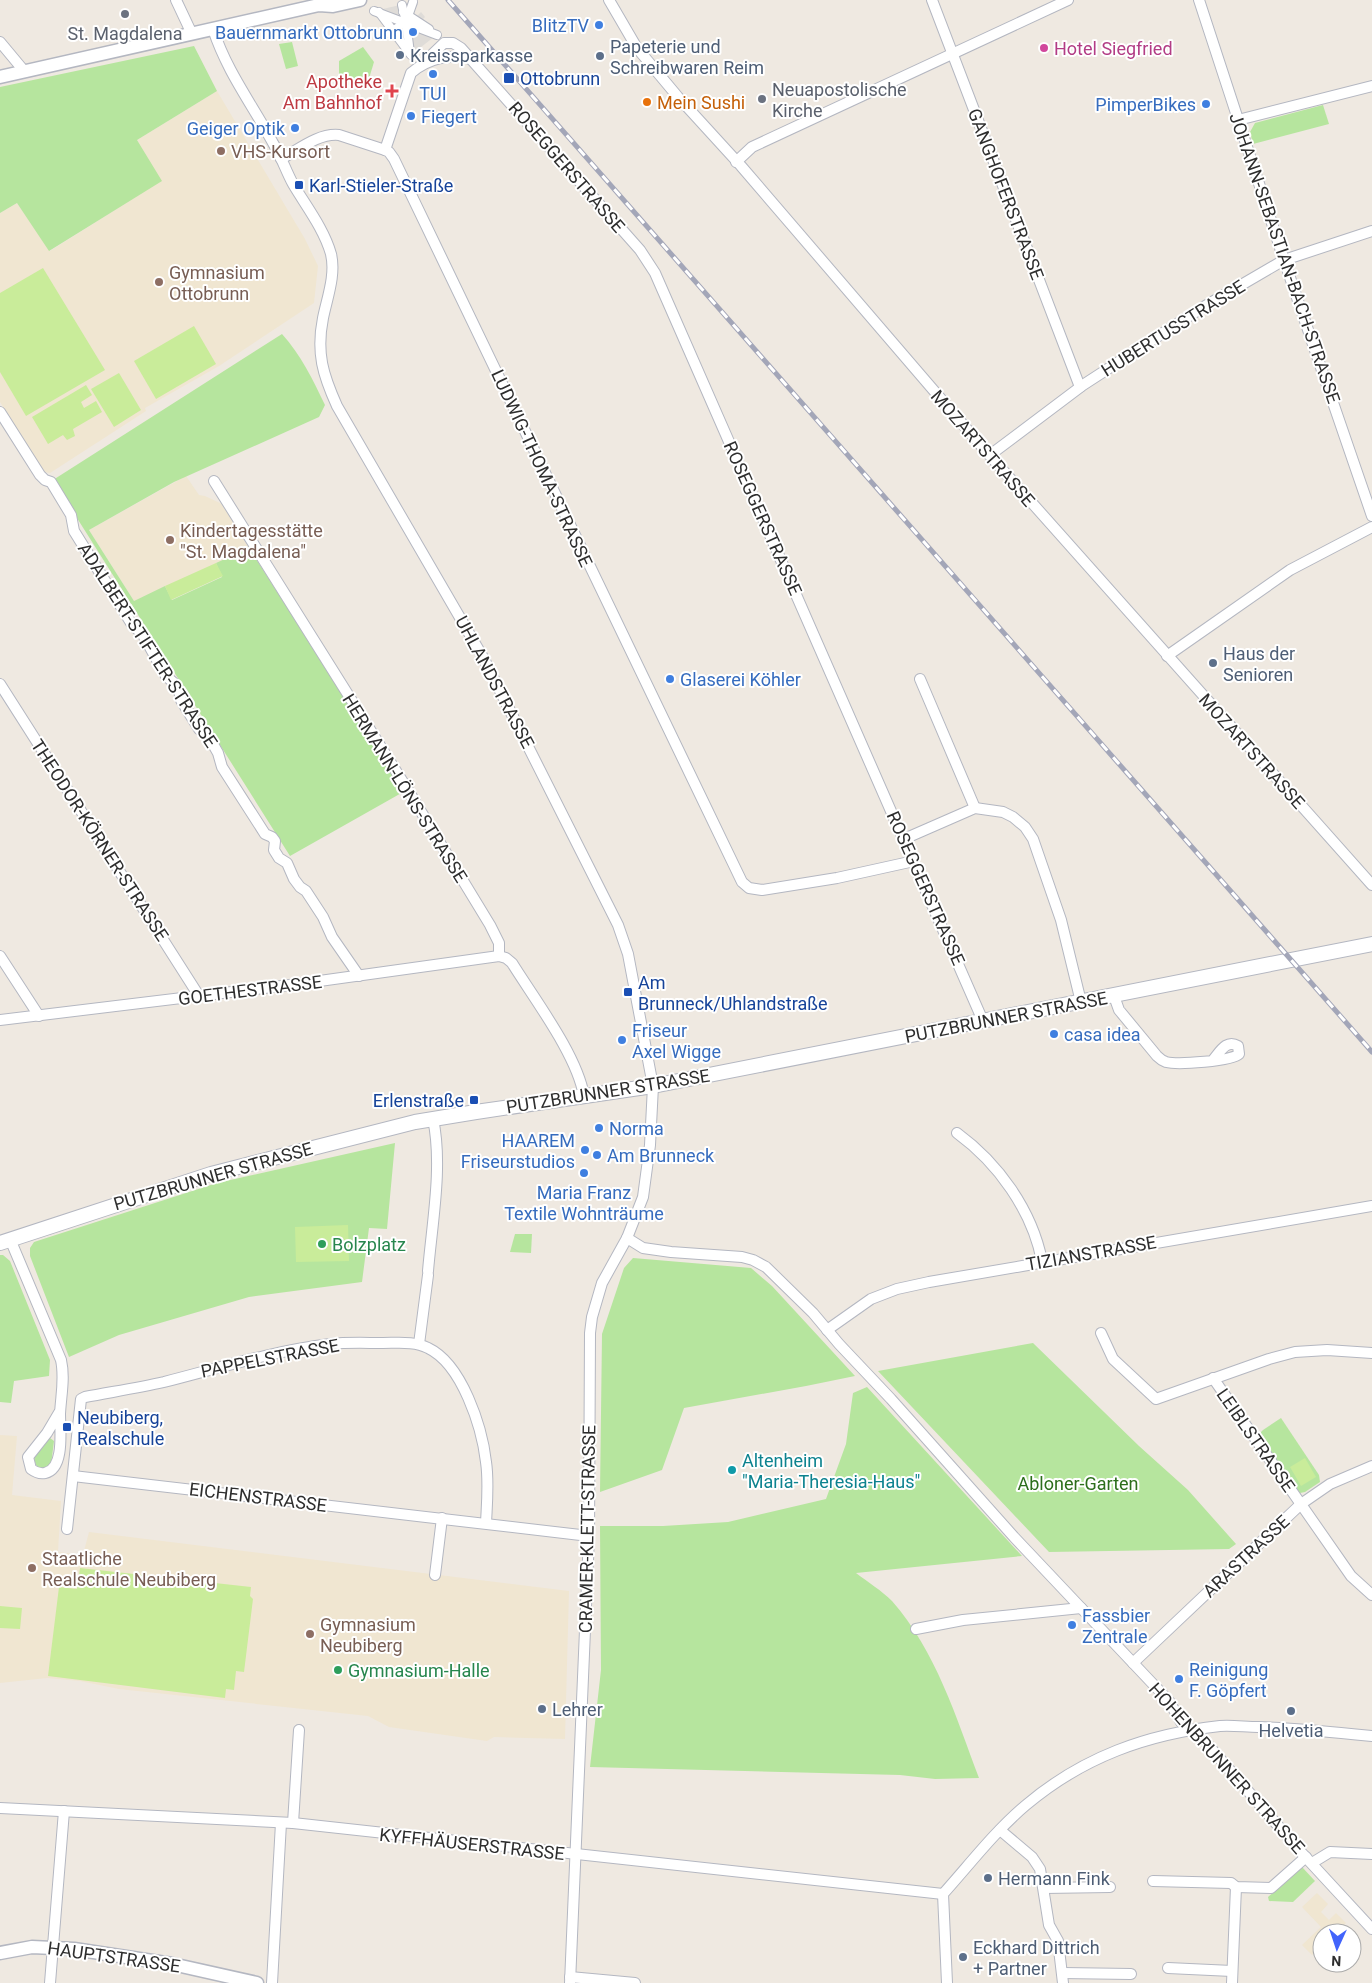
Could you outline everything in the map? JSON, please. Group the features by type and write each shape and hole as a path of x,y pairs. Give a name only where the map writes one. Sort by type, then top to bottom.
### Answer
{"main road":[{"name":"PUTZBRUNNER STRASSE","path":"5,1241 211,1174 368,1133 433,1119 653,1086 1372,944"}],"street":[{"path":"176,0 192,34"},
{"path":"0,77 192,34 323,2 333,6 360,0"},
{"name":"MOZARTSTRASSE","path":"609,0 637,48 678,97 1167,656 1372,885"},
{"name":"GANGHOFERSTRASSE","path":"932,0 1080,387"},
{"path":"736,162 752,147 1068,0"},
{"name":"JOHANN-SEBASTIAN-BACH-STRASSE","path":"1199,0 1284,260 1372,516"},
{"path":"411,16 390,16 377,11 411,56 413,2"},
{"path":"387,8 390,16"},
{"path":"391,32 411,16"},
{"path":"213,29 224,60 281,159 323,136 331,134 384,150"},
{"path":"0,42 26,72"},
{"name":"ROSEGGERSTRASSE","path":"384,150 411,73 444,43 453,43 471,59 640,250 654,273 983,1022"},
{"path":"1238,120 1372,86"},
{"name":"LUDWIG-THOMA-STRASSE","path":"384,150 389,152 404,178 736,874 749,888 762,890 837,878 914,862"},
{"name":"UHLANDSTRASSE","path":"281,159 325,239 331,256 330,292 320,339 322,372 327,385 337,406 484,659 618,925 628,954 653,1086"},
{"name":"HUBERTUSSTRASSE","path":"990,455 1080,387 1200,310 1284,260 1372,231"},
{"name":"ADALBERT-STIFTER-STRASSE","path":"0,412 40,475 45,480 51,482 71,516 74,532 134,626 142,633 166,676 174,683 179,691 181,700 199,729 210,739 218,753 222,767 265,834 272,837 275,841 274,850 279,858 288,863 300,888 306,891 324,917 332,936 359,976"},
{"name":"HERMANN-LÖNS-STRASSE","path":"214,481 406,786 490,925 499,943 499,956"},
{"path":"1167,656 1290,570 1372,527"},
{"path":"920,680 975,808"},
{"name":"THEODOR-KÖRNER-STRASSE","path":"0,684 199,996"},
{"path":"904,839 975,808 996,810 1013,817 1025,826 1033,839 1061,920 1081,1002"},
{"path":"0,956 39,1016"},
{"path":"499,956 506,958 512,964 551,1025 573,1062 584,1096"},
{"name":"GOETHESTRASSE","path":"0,1020 359,976 499,956"},
{"path":"1114,996 1119,1010 1164,1062 1213,1060"},
{"name":"CRAMER-KLETT-STRASSE","path":"570,1980 589,1536 590,1333 592,1317 602,1283 627,1238 643,1197 650,1145 653,1086"},
{"path":"419,1344 428,1273 436,1178 436,1137 433,1119"},
{"path":"956,1133 977,1148 1016,1197 1032,1225 1038,1240 1042,1261"},
{"name":"TIZIANSTRASSE","path":"826,1330 871,1299 897,1289 936,1280 1370,1207"},
{"name":"HOHENBRUNNER STRASSE","path":"627,1238 643,1248 742,1257 753,1260 766,1268 807,1307 1014,1537 1168,1701 1181,1722 1203,1739 1372,1929"},
{"path":"5,1241 61,1360 63,1372 57,1465 52,1471 44,1474 36,1473 31,1469 28,1457 47,1433 60,1411"},
{"name":"LEIBLSTRASSE","path":"1101,1333 1113,1359 1156,1399 1214,1378 1351,1576 1372,1595"},
{"name":"PAPPELSTRASSE","path":"67,1529 81,1399 164,1382 231,1363 330,1344 352,1343 419,1344 439,1354 456,1373 464,1387 481,1433 485,1450 488,1487 486,1523"},
{"path":"1214,1378 1295,1352 1327,1350 1372,1353"},
{"name":"ARASTRASSE","path":"1133,1663 1301,1504 1330,1484 1372,1466"},
{"name":"EICHENSTRASSE","path":"73,1476 589,1536"},
{"path":"435,1575 442,1518"},
{"path":"916,1629 963,1620 1081,1608"},
{"path":"947,1983 942,1909 943,1894 1000,1830 1025,1806 1047,1788 1094,1759 1148,1738 1221,1726 1282,1728 1372,1736"},
{"path":"293,1823 299,1730"},
{"name":"KYFFHÄUSERSTRASSE","path":"0,1808 293,1823 943,1894"},
{"path":"50,1983 64,1811"},
{"path":"272,1983 281,1823"},
{"path":"1000,1830 1032,1856 1040,1870 1050,1925 1058,1941 1063,1978 1131,1974"},
{"path":"1153,1881 1231,1884 1236,1887 1271,1888 1309,1860 1330,1852 1372,1854"},
{"path":"1044,1888 1110,1887"},
{"path":"1232,1983 1236,1887"},
{"name":"HAUPTSTRASSE","path":"0,1954 32,1947 53,1947 165,1962 257,1983"},
{"path":"1168,1968 1232,1971"},
{"path":"570,1980 635,1983"}],"shaded area":[{"path":"413,2 418,4 412,14 416,17 421,12 425,17 423,19 434,31 437,30 439,33 407,58 374,11"},
{"name":"Gymnasium Ottobrunn","path":"217,91 305,239 318,266 314,303 219,366 145,408 146,411 50,473 44,472 0,402 0,213 17,203 50,251 161,181 137,140"},
{"name":"Kindertagesstätte \"St. Magdalena\"","path":"186,476 199,495 222,504 249,548 217,563 223,576 165,587 134,601 89,530"},
{"name":"Gymnasium Neubiberg","path":"0,1435 17,1436 12,1495 61,1501 58,1552 83,1555 89,1532 569,1591 565,1739 494,1737 487,1741 389,1727 368,1716 119,1689 80,1681 47,1678 0,1683"},
{"path":"1317,1893 1328,1904 1321,1912 1329,1920 1336,1913 1346,1923 1317,1923 1302,1907"},
{"path":"1312,1936 1312,1955 1302,1945"}],"green space":[{"path":"292,42 298,66 286,69 279,44"},
{"path":"194,46 217,91 137,140 162,181 49,251 17,203 0,213 0,87"},
{"path":"363,47 374,62 367,85 339,85 339,61"},
{"path":"1323,105 1329,124 1253,144 1250,132 1255,123"},
{"path":"43,268 105,370 26,416 0,372 0,293"},
{"path":"194,326 216,364 156,399 134,361"},
{"path":"282,334 301,359 325,405 319,417 174,482 89,530 134,601 165,586 172,600 222,577 216,563 249,548 405,791 290,856 53,480"},
{"path":"119,373 141,410 114,427 91,389"},
{"path":"86,385 92,395 81,402 84,408 96,401 102,412 73,429 75,436 67,440 63,435 48,444 32,417"},
{"path":"216,563 223,576 171,600 165,586"},
{"path":"395,1143 387,1229 369,1228 362,1282 249,1297 119,1335 69,1357 30,1256 30,1248 34,1242 217,1183"},
{"name":"Bolzplatz","path":"348,1225 349,1261 296,1262 295,1227"},
{"path":"515,1234 532,1234 531,1253 510,1252"},
{"path":"0,1255 3,1255 10,1261 50,1360 49,1376 14,1381 11,1403 0,1402"},
{"path":"633,1258 751,1268 772,1286 855,1376 684,1408 662,1470 600,1492 602,1334 624,1268"},
{"name":"Abloner-Garten","path":"1033,1343 1139,1446 1188,1490 1236,1544 1229,1549 1049,1552 878,1371"},
{"path":"867,1387 1022,1556 856,1573 892,1601 921,1641 953,1708 979,1778 935,1779 900,1775 590,1767 601,1670 600,1526 663,1526 728,1522 826,1499 846,1444 853,1393"},
{"path":"1281,1418 1319,1475 1320,1482 1305,1492 1300,1493 1261,1439 1261,1432"},
{"path":"50,1438 54,1441 51,1465 41,1469 36,1465 34,1459 37,1452"},
{"path":"1305,1458 1316,1477 1301,1486 1290,1467"},
{"path":"80,1568 251,1587 250,1596 253,1599 244,1672 236,1671 234,1690 226,1689 225,1698 48,1676 59,1587 77,1589"},
{"path":"0,1606 22,1608 20,1629 0,1628"},
{"path":"1302,1867 1315,1881 1293,1902 1269,1901 1268,1897"}],"railway":[{"path":"448,0 1372,1052"}],"place":[{"name":"St. Magdalena","path":"125,14"},
{"name":"BlitzTV","path":"599,25"},
{"name":"Bauernmarkt Ottobrunn","path":"413,32"},
{"name":"Hotel Siegfried","path":"1044,48"},
{"name":"Kreissparkasse","path":"400,55"},
{"name":"Papeterie und Schreibwaren Reim","path":"600,56"},
{"name":"TUI","path":"433,74"},
{"name":"Ottobrunn","path":"509,78"},
{"name":"Apotheke Am Bahnhof","path":"392,91"},
{"name":"Neuapostolische Kirche","path":"762,99"},
{"name":"Mein Sushi","path":"647,102"},
{"name":"PimperBikes","path":"1206,104"},
{"name":"Fiegert","path":"411,116"},
{"name":"Geiger Optik","path":"295,128"},
{"name":"VHS-Kursort","path":"221,151"},
{"name":"Karl-Stieler-Straße","path":"299,185"},
{"name":"Gymnasium Ottobrunn","path":"159,282"},
{"name":"Kindertagesstätte \"St. Magdalena\"","path":"170,540"},
{"name":"Haus der Senioren","path":"1213,663"},
{"name":"Glaserei Köhler","path":"670,679"},
{"name":"Am Brunneck/Uhlandstraße","path":"628,992"},
{"name":"casa idea","path":"1054,1034"},
{"name":"Friseur Axel Wigge","path":"622,1040"},
{"name":"Erlenstraße","path":"474,1100"},
{"name":"Norma","path":"599,1128"},
{"name":"HAAREM Friseurstudios","path":"585,1150"},
{"name":"Am Brunneck","path":"597,1155"},
{"name":"Maria Franz Textile Wohnträume","path":"584,1173"},
{"name":"Bolzplatz","path":"322,1244"},
{"name":"Neubiberg, Realschule","path":"67,1427"},
{"name":"Altenheim \"Maria-Theresia-Haus\"","path":"732,1470"},
{"name":"Staatliche Realschule Neubiberg","path":"32,1568"},
{"name":"Fassbier Zentrale","path":"1072,1625"},
{"name":"Gymnasium Neubiberg","path":"310,1634"},
{"name":"Gymnasium-Halle","path":"338,1670"},
{"name":"Reinigung F. Göpfert","path":"1179,1679"},
{"name":"Lehrer","path":"542,1709"},
{"name":"Helvetia","path":"1291,1711"},
{"name":"Hermann Fink","path":"988,1878"},
{"name":"Eckhard Dittrich + Partner","path":"963,1957"}]}
